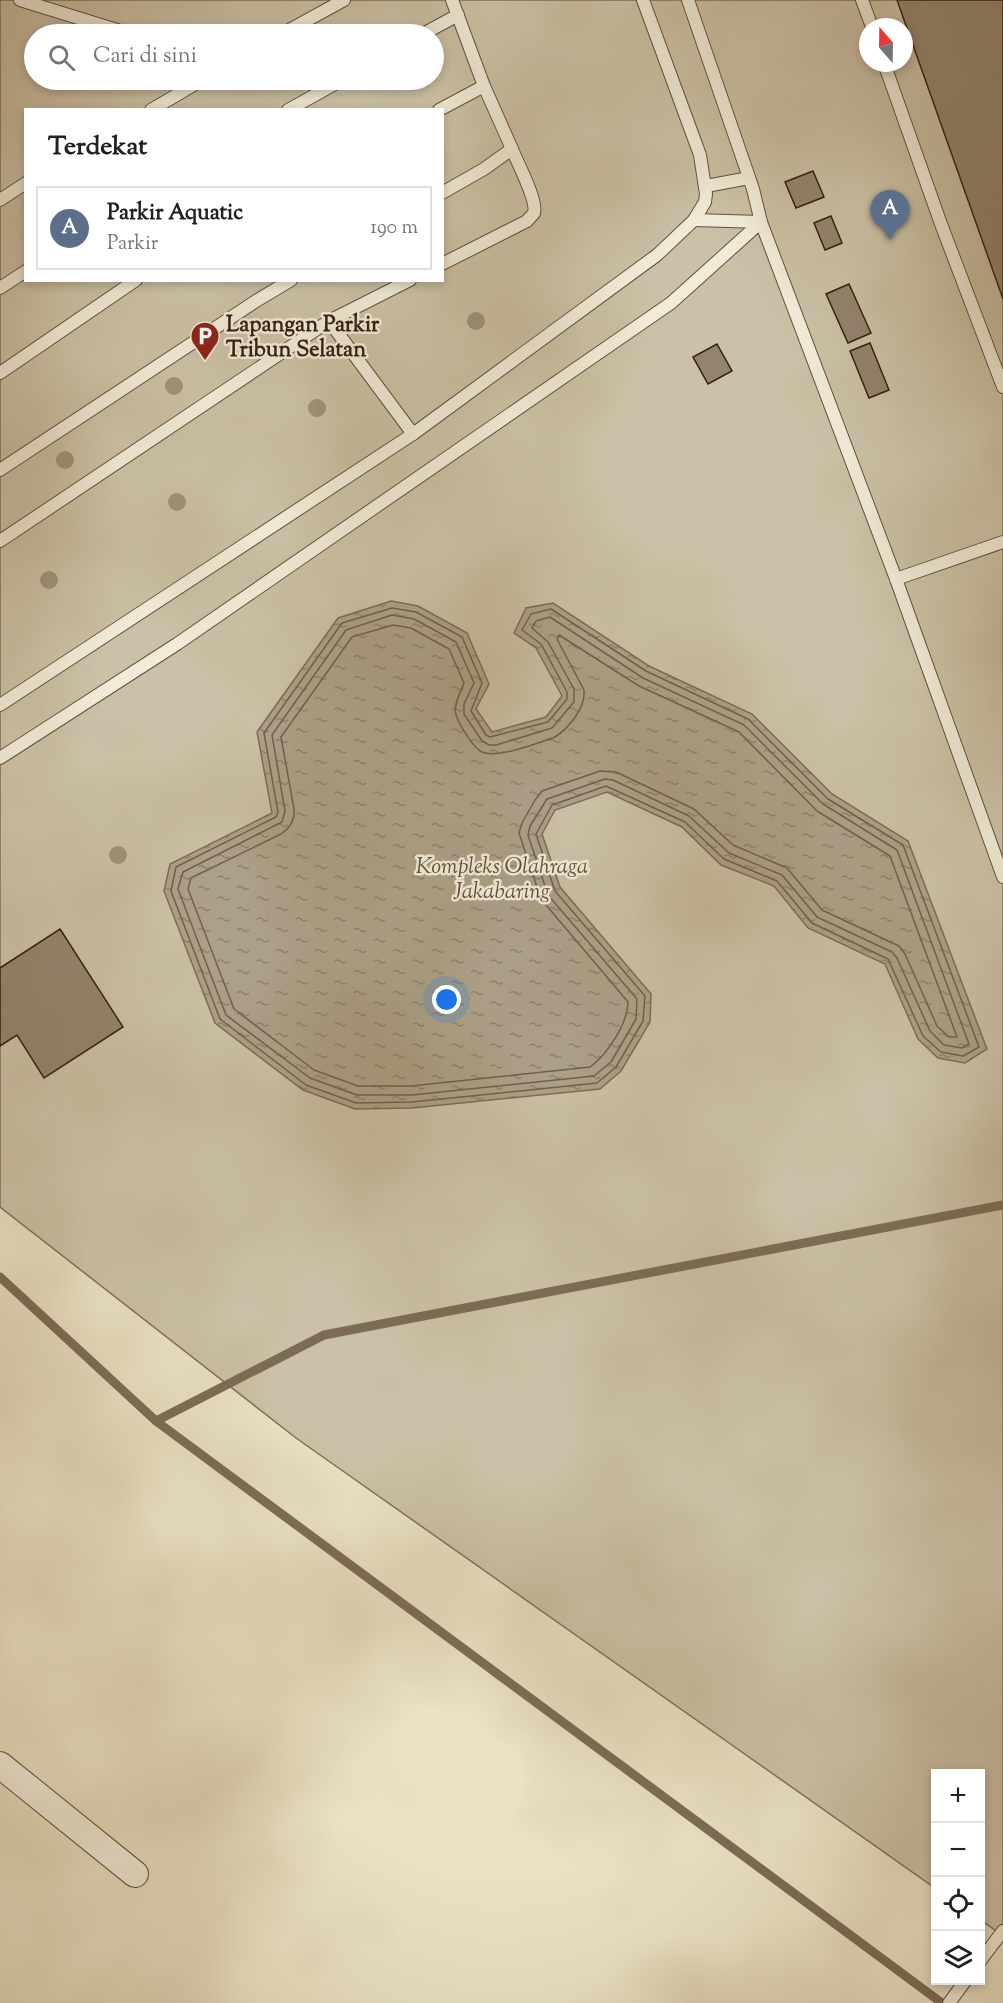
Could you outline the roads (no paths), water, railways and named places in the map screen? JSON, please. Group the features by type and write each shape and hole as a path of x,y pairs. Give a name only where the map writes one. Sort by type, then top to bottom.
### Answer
{"street":[{"path":"0,1765 135,1874"}],"lane":[{"path":"20,0 98,24"},
{"path":"300,24 344,0"},
{"path":"444,263 527,221 534,213 534,204 527,185 484,86 452,0"},
{"path":"0,705 413,434 657,255 694,220 705,202 706,186 700,155 643,0"},
{"path":"688,0 757,200 761,222 896,579 1003,877"},
{"path":"862,0 869,18"},
{"path":"441,24 458,15"},
{"path":"887,72 940,224 1003,387"},
{"path":"443,108 484,86"},
{"path":"154,108 185,90"},
{"path":"292,108 324,90"},
{"path":"444,192 484,169 512,149"},
{"path":"706,186 749,178"},
{"path":"0,200 24,184"},
{"path":"694,220 761,222"},
{"path":"0,758 186,637 671,303 761,222"},
{"path":"0,288 24,272"},
{"path":"0,373 133,282"},
{"path":"2,466 288,282"},
{"path":"0,541 329,321 406,282"},
{"path":"329,321 413,434"},
{"path":"896,579 1003,542"},
{"path":"985,1956 1003,1931"},
{"path":"949,2003 962,1985"}],"water":[{"path":"391,601 418,606 467,633 489,684 476,709 492,732 546,717 562,696 536,648 514,633 526,608 553,603 649,666 752,714 832,794 908,841 987,1049 965,1063 938,1058 918,1039 885,964 808,928 774,886 721,865 682,827 607,792 555,810 542,834 560,887 651,994 650,1022 621,1071 600,1089 412,1108 355,1109 303,1090 215,1023 164,891 170,864 272,813 257,732 338,618"}],"waterway":[{"path":"156,1421 324,1335 1003,1205"},
{"path":"0,1277 156,1421 942,2003"}],"place":[{"name":"Parkir Aquatic","path":"890,240"},
{"name":"Lapangan Parkir Tribun Selatan","path":"205,362"}],"park label":[{"name":"Kompleks Olahraga Jakabaring","path":"502,878"}]}
